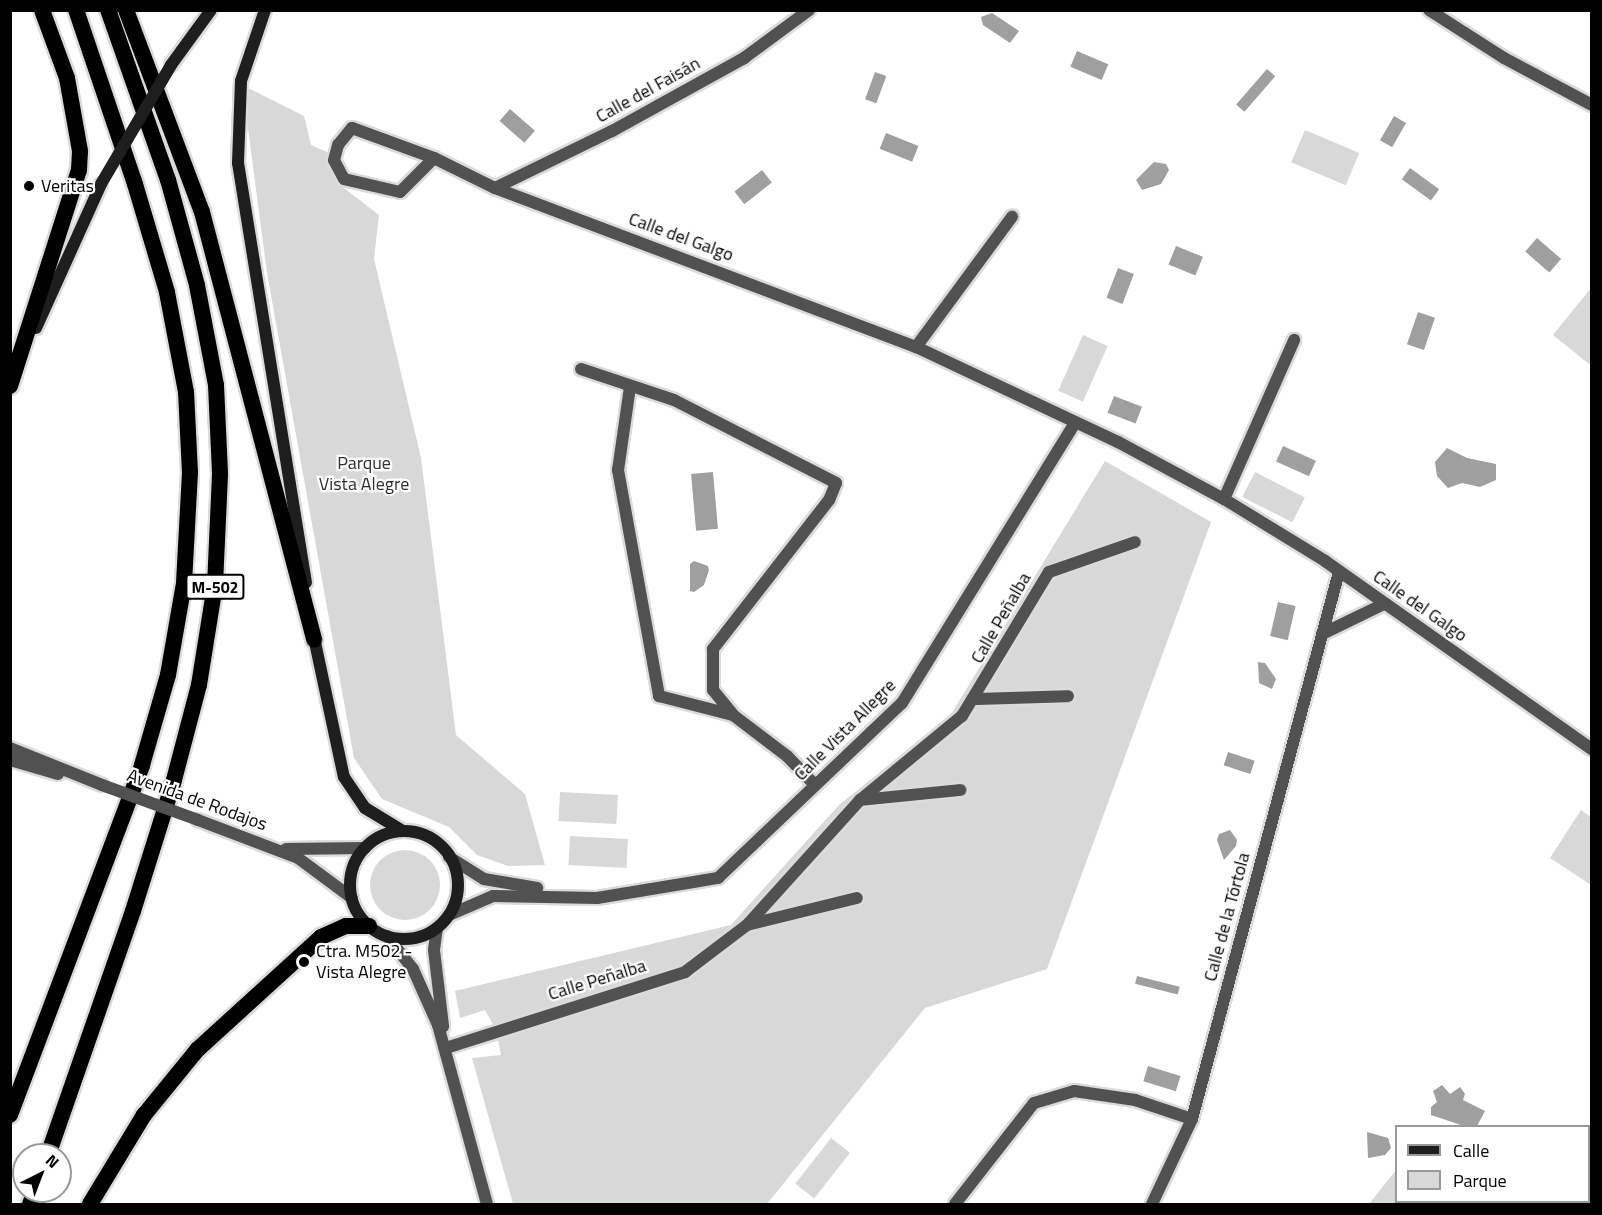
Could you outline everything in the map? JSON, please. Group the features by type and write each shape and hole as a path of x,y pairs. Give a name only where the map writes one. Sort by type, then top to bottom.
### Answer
{"highway":[{"path":"10,388 79,170 78,141 67,78 42,10"},
{"name":"M-502","path":"10,1114 142,765 165,686 184,583 190,473 186,392 167,292 135,184 76,10"},
{"name":"M-502","path":"52,1143 133,910 174,780 199,685 216,573 220,473 216,385 197,285 168,180 108,10"},
{"path":"126,10 202,212 314,640"},
{"path":"90,1204 144,1114 197,1050 321,937 346,926 369,926"}],"main road":[{"path":"10,388 65,256 101,184 171,65 211,10"},
{"path":"265,10 241,81 238,163 314,640 344,777 365,808 403,831 429,838 449,857 458,889 449,915 436,928 409,939 387,936 369,926 352,898 351,876 365,848 380,837 403,831"}],"street":[{"name":"Calle del Faisán","path":"495,188 612,131 744,58 809,10"},
{"path":"1429,10 1592,105"},
{"name":"Calle del Galgo","path":"434,158 400,192 344,179 334,160 338,145 352,128 434,158 495,188 916,347 1075,423 1224,499 1339,572 1592,749"},
{"path":"916,347 1012,217"},
{"path":"1224,499 1294,340"},
{"path":"581,369 674,400 836,483 829,500 713,649 713,690 733,715 787,756 815,785"},
{"path":"630,387 618,470 658,696 733,715"},
{"name":"Calle Vista Allegre","path":"449,915 493,896 597,898 718,878 902,703 1075,423"},
{"name":"Calle Peñalba","path":"446,1048 684,972 747,925 860,800 962,716 975,699 1049,572 1135,542"},
{"name":"Calle de la Tórtola","path":"1152,1204 1192,1119 1339,572"},
{"path":"1322,634 1384,603"},
{"path":"975,699 1068,696"},
{"name":"Avenida de Rodajos","path":"10,748 102,785 280,849 318,869 352,898"},
{"name":"Avenida de Rodajos","path":"10,760 102,785"},
{"path":"860,800 961,790"},
{"name":"Avenida de Rodajos","path":"280,849 365,848"},
{"name":"Calle Vista Allegre","path":"449,857 484,879 597,898"},
{"name":"Calle Peñalba","path":"747,925 857,898"},
{"path":"436,928 435,969 446,1048 488,1204"},
{"path":"387,936 413,969 446,1048"},
{"path":"955,1204 1034,1103 1074,1091 1135,1100 1192,1119"}],"green space":[{"name":"Parque Vista Alegre","path":"250,89 304,116 311,145 327,152 336,182 379,215 374,259 421,458 456,735 525,794 545,865 508,866 477,855 449,827 382,799 354,758 267,273 244,98"},
{"path":"1305,130 1359,153 1346,185 1291,162"},
{"path":"1591,288 1592,361 1589,364 1553,335"},
{"path":"1083,335 1108,346 1083,402 1058,391"},
{"path":"1105,461 1211,522 1047,969 925,1008 767,1204 513,1204 472,1058 501,1055 496,1030 485,1010 460,1018 455,991 731,925 839,805 950,716"},
{"path":"1255,472 1305,497 1292,522 1242,497"},
{"path":"560,792 618,795 616,824 558,821"},
{"path":"1581,810 1591,817 1591,885 1550,858"},
{"path":"570,836 628,839 626,868 568,865"},
{"path":"405,850 418,853 430,860 437,872 440,885 437,898 430,910 418,917 405,920 392,917 380,910 373,898 370,885 373,872 380,860 392,853"},
{"path":"831,1138 850,1153 814,1198 795,1184"},
{"path":"1395,1171 1395,1203 1428,1203 1426,1204 1369,1204"}],"shaded area":[{"path":"992,13 1019,31 1010,43 983,25 981,17"},
{"path":"1077,51 1108,64 1102,80 1070,67"},
{"path":"1267,69 1275,76 1244,112 1236,104"},
{"path":"875,72 886,76 876,103 865,99"},
{"path":"510,109 535,131 524,143 500,121"},
{"path":"1394,116 1406,123 1392,147 1380,140"},
{"path":"886,133 918,146 912,162 880,149"},
{"path":"1154,162 1166,164 1169,170 1161,184 1142,190 1136,180"},
{"path":"1410,168 1439,189 1431,200 1402,179"},
{"path":"762,170 772,183 744,204 734,192"},
{"path":"1537,238 1561,259 1549,273 1525,252"},
{"path":"1176,246 1203,257 1195,275 1169,265"},
{"path":"1118,268 1134,274 1122,304 1107,298"},
{"path":"1418,312 1435,318 1424,350 1407,344"},
{"path":"1114,396 1142,407 1136,424 1108,413"},
{"path":"1283,446 1316,461 1309,476 1276,462"},
{"path":"1447,448 1467,458 1496,464 1496,480 1480,487 1462,483 1448,488 1437,476 1435,462"},
{"path":"713,472 718,529 696,531 691,474"},
{"path":"694,561 708,566 709,570 704,585 694,592 690,591 690,564"},
{"path":"1278,602 1296,606 1288,640 1270,636"},
{"path":"1258,662 1265,663 1276,679 1272,689 1259,683"},
{"path":"1228,752 1255,761 1250,774 1224,765"},
{"path":"1230,830 1237,840 1236,846 1224,860 1217,840 1219,834"},
{"path":"1137,976 1180,987 1178,994 1135,984"},
{"path":"1148,1066 1181,1076 1176,1091 1143,1081"},
{"path":"1442,1085 1450,1094 1460,1087 1465,1094 1463,1100 1485,1111 1478,1125 1461,1125 1431,1115 1431,1107 1437,1102 1433,1091"},
{"path":"1367,1132 1388,1138 1391,1148 1385,1155 1368,1158"}],"place":[{"name":"Veritas","path":"29,186"},
{"name":"Ctra. M502 - Vista Alegre","path":"304,962"}]}
